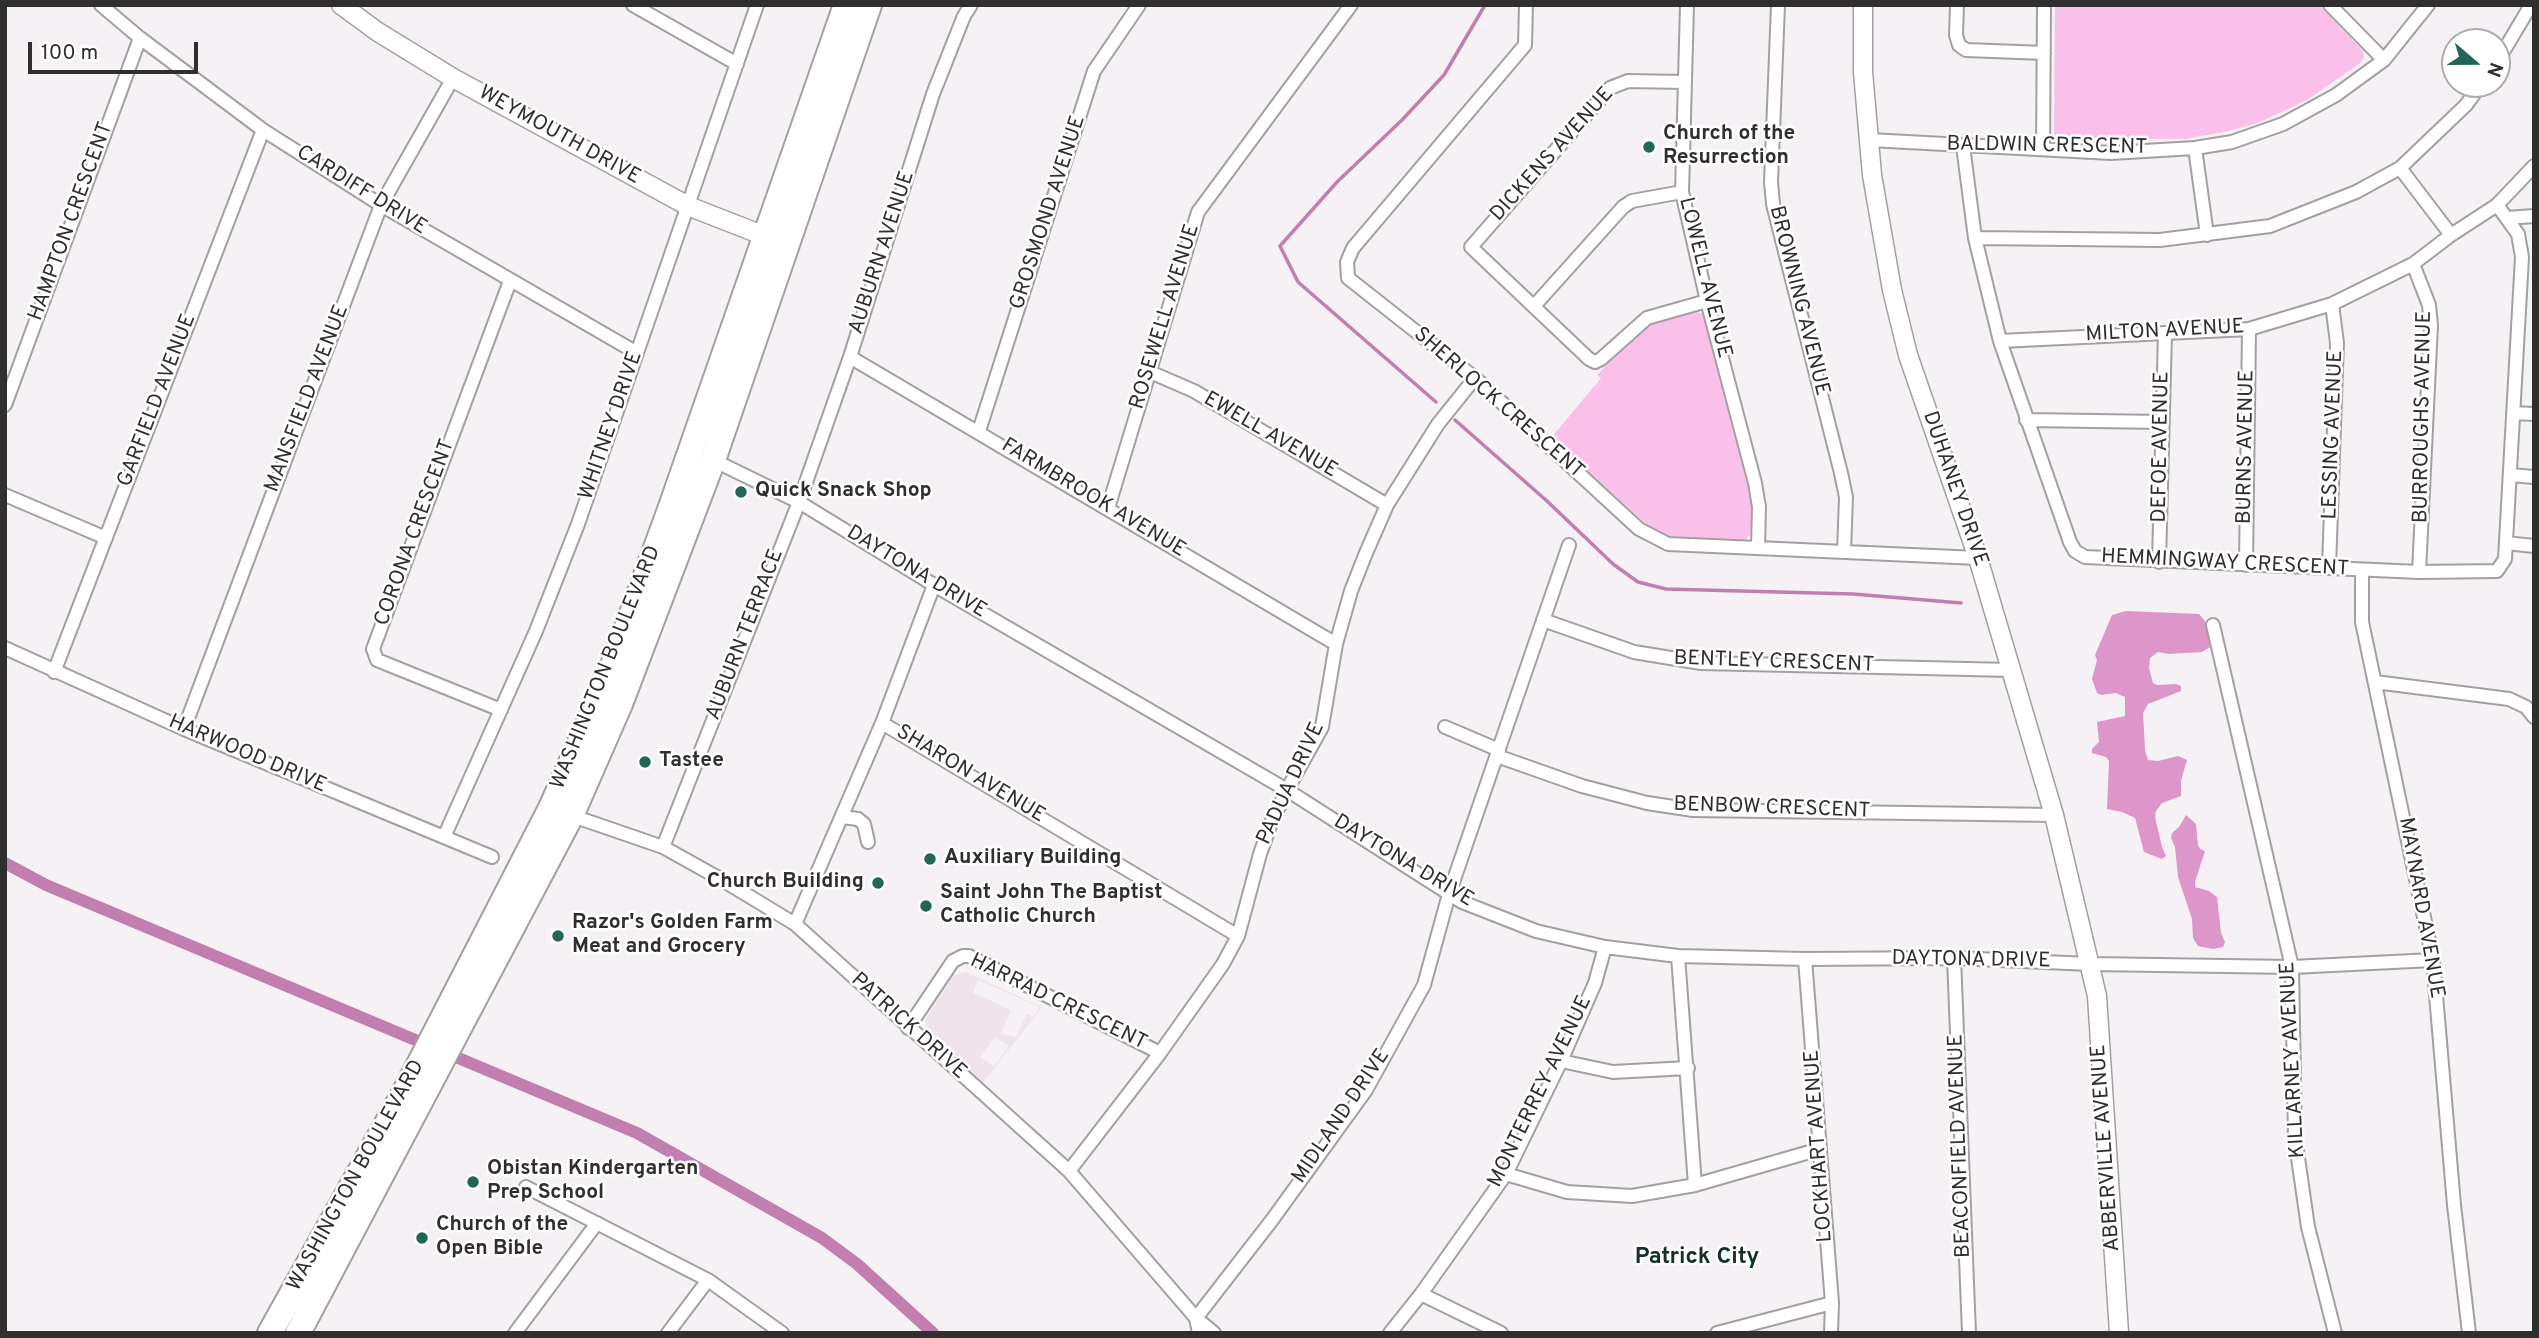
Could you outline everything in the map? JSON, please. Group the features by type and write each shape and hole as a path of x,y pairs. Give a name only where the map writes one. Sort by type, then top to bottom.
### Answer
{"highway":[{"name":"WASHINGTON BOULEVARD","path":"298,1333 451,1023 561,812 621,704 713,460 846,5"},
{"name":"WASHINGTON BOULEVARD","path":"561,812 671,507 869,5"},
{"name":"WASHINGTON BOULEVARD","path":"270,1333 417,1090"}],"street":[{"name":"CARDIFF DRIVE","path":"101,5 140,38 263,130 381,205 637,353"},
{"name":"WEYMOUTH DRIVE","path":"341,5 453,78 688,206 777,240"},
{"path":"633,5 737,64"},
{"name":"WHITNEY DRIVE","path":"444,837 536,631 578,524 757,5"},
{"name":"AUBURN AVENUE","path":"799,502 850,357 933,94 964,16 971,5"},
{"name":"GROSMOND AVENUE","path":"979,431 1094,71 1139,5"},
{"name":"ROSEWELL AVENUE","path":"1108,508 1198,212 1351,5"},
{"name":"SHERLOCK CRESCENT","path":"1526,5 1524,45 1353,248 1347,262 1349,278 1475,379 1639,529 1668,544 1979,558"},
{"name":"LOWELL AVENUE","path":"1687,5 1682,191 1707,301 1755,484 1759,507 1758,547"},
{"name":"BROWNING AVENUE","path":"1778,5 1771,182 1773,204 1846,497 1844,552"},
{"name":"DUHANEY DRIVE","path":"1863,5 1863,72 1872,174 1885,252 1908,355 1979,558 2054,815 2090,964"},
{"path":"1957,5 1957,40 1966,50 2043,52"},
{"path":"2043,149 2044,5"},
{"path":"2330,5 2384,60"},
{"name":"BALDWIN CRESCENT","path":"1870,140 2111,153 2195,148 2232,142 2283,124 2336,95 2384,60 2428,5"},
{"path":"2511,39 2531,5"},
{"name":"HAMPTON CRESCENT","path":"5,405 140,38"},
{"name":"MANSFIELD AVENUE","path":"184,729 381,205 453,78"},
{"name":"DICKENS AVENUE","path":"1534,306 1474,251 1473,244 1610,88 1628,82 1684,82"},
{"path":"1975,238 2133,240 2207,235 2270,226 2356,192 2400,168 2471,98"},
{"name":"GARFIELD AVENUE","path":"54,672 263,130"},
{"name":"HEMMINGWAY CRESCENT","path":"1963,146 1975,238 2000,341 2075,551 2085,557 2159,562 2419,572 2497,571 2502,565 2506,543"},
{"path":"2195,148 2207,235"},
{"name":"MILTON AVENUE","path":"2000,341 2249,329 2332,304 2413,264 2497,205 2534,166"},
{"path":"2400,168 2451,235"},
{"path":"1682,191 1632,201 1623,207 1534,306 1595,362 1647,318 1707,301"},
{"path":"2497,205 2518,234 2527,280 2513,413 2506,543 2534,546"},
{"path":"2507,218 2534,216"},
{"name":"BURROUGHS AVENUE","path":"2413,264 2429,305 2431,325 2419,572"},
{"name":"CORONA CRESCENT","path":"501,710 377,660 373,649 510,281"},
{"name":"LESSING AVENUE","path":"2329,567 2337,343 2332,304"},
{"name":"BURNS AVENUE","path":"2246,565 2249,329"},
{"name":"DEFOE AVENUE","path":"2159,562 2165,333"},
{"name":"FARMBROOK AVENUE","path":"850,357 1336,644"},
{"name":"EWELL AVENUE","path":"1150,372 1194,391 1387,505"},
{"name":"PADUA DRIVE","path":"1069,1171 1160,1053 1223,964 1238,936 1260,854 1287,790 1322,727 1336,644 1350,591 1387,505 1438,424 1475,379"},
{"path":"2513,413 2534,414"},
{"path":"2026,420 2163,422"},
{"name":"DAYTONA DRIVE","path":"713,460 799,502 934,585 1287,790 1462,902 1536,930 1605,947 1678,956 1954,958 2090,964 2292,967 2433,960"},
{"path":"2510,475 2534,477"},
{"path":"5,495 106,538"},
{"name":"AUBURN TERRACE","path":"663,847 799,502"},
{"name":"MIDLAND DRIVE","path":"1196,1318 1272,1220 1366,1090 1424,985 1449,894 1569,545"},
{"name":"MAYNARD AVENUE","path":"2362,570 2362,622 2433,960 2454,1205 2469,1333"},
{"path":"795,924 882,723 934,585"},
{"name":"BENTLEY CRESCENT","path":"1543,620 1634,652 1701,663 2012,670"},
{"name":"KILLARNEY AVENUE","path":"2213,625 2292,967 2295,1137 2308,1227 2335,1333"},
{"name":"HARWOOD DRIVE","path":"5,648 184,729 492,857"},
{"path":"2375,682 2509,699 2526,707 2534,717"},
{"name":"SHARON AVENUE","path":"882,723 1238,936"},
{"name":"BENBOW CRESCENT","path":"1445,727 1498,753 1582,786 1647,803 1693,810 2054,815"},
{"name":"PATRICK DRIVE","path":"561,812 663,847 795,924 1069,1171 1196,1318 1199,1333"},
{"path":"842,817 858,819 864,824 868,842"},
{"name":"MONTERREY AVENUE","path":"1390,1333 1506,1174 1561,1061 1595,983 1605,947"},
{"name":"HARRAD CRESCENT","path":"908,1028 953,961 969,956 1160,1053"},
{"path":"1678,956 1695,1185"},
{"name":"BEACONFIELD AVENUE","path":"1954,958 1969,1333"},
{"name":"LOCKHART AVENUE","path":"1805,959 1832,1303 1831,1333"},
{"name":"ABBERVILLE AVENUE","path":"2090,964 2097,996 2119,1333"},
{"path":"1561,1061 1613,1072 1688,1068"},
{"path":"1506,1174 1567,1192 1632,1196 1695,1185 1820,1149"},
{"path":"526,1187 708,1280 782,1333"},
{"path":"515,1333 597,1223"},
{"path":"668,1333 708,1280"},
{"path":"1421,1294 1501,1333"},
{"path":"1717,1333 1832,1303"},
{"path":"1196,1318 1214,1333"}],"shaded area":[{"path":"2055,5 2319,5 2363,51 2364,58 2307,100 2258,123 2228,131 2185,139 2054,138"},
{"path":"1696,312 1704,314 1709,326 1753,509 1750,534 1746,540 1736,542 1663,536 1551,438 1601,378 1597,375 1645,324"},
{"path":"2126,611 2199,614 2205,621 2210,647 2202,652 2158,652 2150,658 2149,668 2153,683 2176,684 2181,686 2181,691 2148,704 2143,713 2148,760 2158,761 2178,756 2187,760 2181,780 2181,796 2162,803 2156,811 2155,817 2166,856 2162,859 2144,852 2135,818 2107,809 2109,761 2106,757 2092,753 2092,749 2099,742 2097,722 2125,716 2125,697 2116,693 2097,693 2092,679 2097,660 2095,655 2112,615"},
{"path":"2186,815 2196,824 2198,845 2205,851 2195,887 2209,891 2217,897 2221,933 2225,942 2223,947 2213,949 2198,946 2193,938 2192,919 2178,877 2175,847 2171,838"},
{"path":"966,972 1042,1007 982,1084 930,1037 925,1020 953,976","holes":["978,980 1039,1007 1034,1017 1027,1014 1016,1037 1001,1034 1011,1010 973,993","995,1037 1009,1046 994,1067 980,1057"]}],"waterway":[{"path":"1436,402 1298,282 1280,246 1337,182 1402,120 1444,75 1485,5"},
{"path":"1455,420 1547,501 1613,564 1638,582 1666,589 1853,594 1961,603"},
{"path":"5,863 46,885 637,1133 822,1238 857,1264 933,1333"}],"place":[{"name":"Church of the Resurrection","path":"1649,147"},
{"name":"Quick Snack Shop","path":"741,492"},
{"name":"Tastee","path":"645,762"},
{"name":"Auxiliary Building","path":"930,859"},
{"name":"Church Building","path":"878,883"},
{"name":"Saint John The Baptist Catholic Church","path":"926,906"},
{"name":"Razor's Golden Farm Meat and Grocery","path":"558,936"},
{"name":"Obistan Kindergarten Prep School","path":"473,1182"},
{"name":"Church of the Open Bible","path":"422,1238"}],"district":[{"name":"Patrick City","path":"1697,1258"}]}
